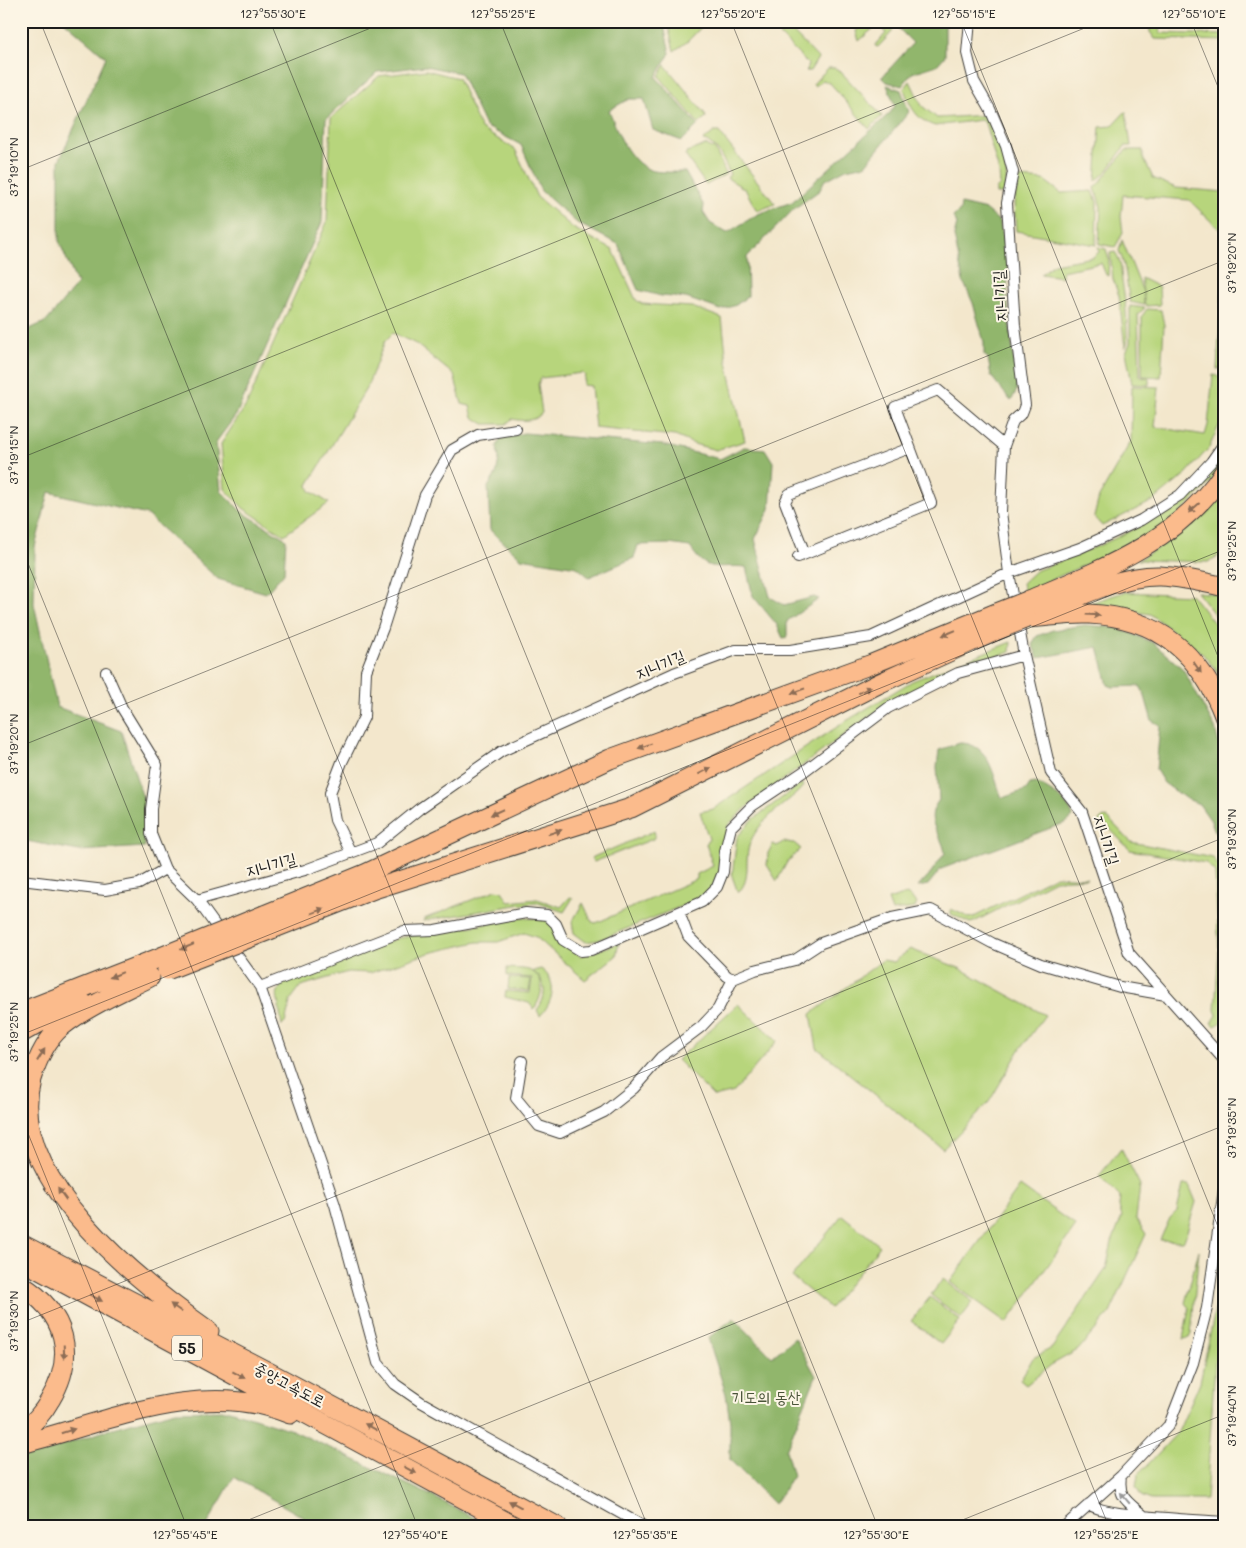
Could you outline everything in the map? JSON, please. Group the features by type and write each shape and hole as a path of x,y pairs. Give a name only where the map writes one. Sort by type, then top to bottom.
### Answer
{"highway":[{"path":"1027,610 1121,561 1148,544 1177,523 1210,493 1225,471"},
{"path":"21,1033 55,1014 268,922 365,874 610,759 872,664 995,622 1099,579 1157,567 1196,571 1225,579"},
{"path":"1027,610 1134,578 1159,576 1196,580 1225,587"},
{"path":"1027,610 1126,618 1163,633 1190,656 1215,692 1225,718"},
{"path":"268,922 631,808 878,684 995,622"},
{"path":"21,1012 160,968"},
{"path":"160,968 61,1027 36,1061 29,1089 28,1119 36,1147 51,1180 74,1211 133,1275 173,1306 274,1376"},
{"path":"21,1020 46,1004"},
{"name":"중앙고속도로","path":"21,1244 558,1527"},
{"name":"중앙고속도로","path":"21,1260 243,1378 516,1527"},
{"path":"21,1285 36,1294 57,1319 66,1351 61,1382 45,1409 21,1431"},
{"path":"21,1444 137,1411 175,1404 228,1400 271,1406 352,1439"}],"street":[{"name":"지니기길","path":"970,21 967,53 974,81 990,108 1006,146 1013,172 1007,203 1015,326 1024,405 1022,414 1013,421 1004,446 1002,512 1009,573 1024,654 1051,772 1082,812 1129,954 1225,1061"},
{"path":"910,448 789,494 786,502 801,555 931,503 895,407 938,390 1004,446"},
{"path":"351,853 335,820 330,793 342,762 364,716 366,671 383,628 425,495 452,450 478,435 516,429"},
{"name":"지니기길","path":"197,900 306,870 378,843 419,809 502,752 674,673 736,650 790,650 871,637 1009,573 1080,548 1142,520 1180,494 1211,462 1225,442"},
{"path":"260,987 404,931 435,930 526,913 547,915 556,924 563,940 581,951 591,950 702,902 716,886 723,872 725,851 731,827 752,806 803,772 888,708 958,673 1024,654"},
{"path":"106,672 122,708 157,765 150,809 152,834 165,869 197,900 260,987 335,1204 378,1363 395,1384 421,1402 644,1527"},
{"path":"21,880 105,890 139,884 165,869"},
{"path":"522,1061 516,1098 523,1108 539,1126 560,1133 574,1128 604,1112 634,1088 661,1057 701,1027 718,1009 733,979 755,970 795,960 821,943 892,918 931,910 992,943 1041,964 1120,987 1166,995"},
{"path":"679,912 688,936 727,976 733,979"},
{"path":"1064,1527 1121,1476 1169,1424 1193,1363 1207,1308 1225,1182"},
{"path":"1121,1476 1119,1490 1125,1500 1142,1515"},
{"path":"1089,1504 1093,1508 1114,1512 1225,1522"}],"green space":[{"path":"64,21 663,21 670,53 656,77 698,125 682,141 653,130 644,99 629,99 609,110 624,144 635,159 650,170 685,172 704,206 703,212 710,223 727,233 758,214 792,202 890,113 895,106 887,85 901,90 909,112 865,165 846,169 824,181 820,190 795,208 747,257 748,296 736,305 721,310 686,298 661,296 638,290 618,244 577,223 541,191 521,145 485,126 460,73 425,66 377,72 326,119 322,222 236,415 216,442 221,491 242,512 286,539 284,573 266,593 218,579 147,515 49,492 35,547 34,604 57,707 121,731 143,798 145,847 79,851 21,840 21,333 47,321 77,284 59,241 59,161 106,57"},
{"path":"667,21 707,21 688,41 674,51"},
{"path":"765,21 782,21 818,58 810,71 806,71 808,64"},
{"path":"865,21 884,21 893,31 878,47 875,46 886,33 877,25 859,41 856,31"},
{"path":"904,21 945,21 945,56 937,65 912,73 902,86 887,82 882,77 913,43 898,28"},
{"path":"1149,21 1159,21 1160,33 1225,35 1225,41 1155,39 1150,32"},
{"path":"665,65 705,114 706,117 699,124 659,76"},
{"path":"828,68 835,68 840,71 882,116 869,129 831,84 823,80 814,86 813,84"},
{"path":"426,70 458,78 481,129 515,149 537,197 573,228 613,250 636,300 642,304 692,307 722,318 727,362 745,441 716,450 675,436 595,428 591,386 583,385 585,375 582,373 541,378 538,384 542,413 539,416 524,420 512,419 506,424 484,424 473,417 470,406 462,404 454,375 416,344 393,333 385,341 367,387 308,485 310,491 329,503 284,535 243,508 225,489 221,444 247,404 327,222 331,118 379,76"},
{"path":"910,81 922,106 937,118 987,115 992,121 1004,153 1006,165 1005,187 1002,194 996,194 996,189 1000,185 999,172 985,123 981,120 935,126 928,123 918,116 909,101 904,89"},
{"path":"1126,111 1131,146 1125,146 1107,171 1096,181 1100,127 1112,126"},
{"path":"714,132 719,132 775,204 757,211 745,189 727,178 730,174 717,149 703,141"},
{"path":"706,145 715,149 726,174 706,185 685,155 687,152"},
{"path":"1126,150 1143,150 1143,157 1153,178 1176,188 1225,192 1225,228 1220,230 1189,200 1123,195 1121,217 1123,233 1115,247 1099,244 1101,207 1095,188"},
{"path":"1019,178 1044,180 1061,193 1093,191 1097,202 1096,245 1016,231 1014,203"},
{"path":"961,204 986,210 1000,222 1008,270 1007,298 1017,390 1011,401 991,376 988,358 984,355 984,342 973,303 963,281 954,236 957,224 953,217 960,211"},
{"path":"1122,240 1143,292 1144,305 1130,302 1125,269 1119,251"},
{"path":"1098,247 1106,249 1109,259 1108,276 1101,263 1062,271 1062,277 1041,274 1054,264 1093,257 1099,252"},
{"path":"1225,249 1225,369 1217,369"},
{"path":"1115,252 1120,263 1125,305 1127,343 1125,348 1119,296 1113,279 1110,253"},
{"path":"1141,278 1159,287 1160,305 1145,306"},
{"path":"1130,306 1145,308 1138,314 1140,377 1149,378 1149,385 1132,384 1126,352 1130,343"},
{"path":"1147,309 1161,310 1164,325 1161,377 1142,376 1142,316"},
{"path":"1213,375 1225,377 1225,412 1209,448 1185,475 1153,501 1102,526 1094,517 1099,497 1131,441 1132,386 1159,387 1155,427 1205,435 1208,425"},
{"path":"524,433 663,445 720,459 744,447 765,449 773,462 770,509 755,539 770,597 784,605 814,597 819,599 787,621 787,637 783,638 777,625 753,596 746,567 708,565 696,556 690,547 669,544 638,545 634,558 589,577 577,567 521,558 490,530 488,487 496,474 499,459 497,446 501,438"},
{"path":"1225,447 1225,456 1211,482 1168,525 1136,542 1024,592 1022,583 1035,571 1116,538 1165,510 1187,492 1207,471"},
{"path":"1225,494 1225,552 1208,562 1138,560 1195,523"},
{"path":"1124,592 1192,595 1214,623 1225,630 1225,681 1202,653 1150,614 1084,605"},
{"path":"1197,592 1216,594 1225,598 1225,624 1218,619"},
{"path":"1085,625 1119,628 1153,643 1183,669 1215,728 1225,769 1225,844 1219,841 1211,821 1199,804 1185,798 1164,783 1156,770 1160,725 1152,721 1144,693 1140,686 1113,687 1108,685 1098,647 1038,658 1032,644 1037,636 1053,630"},
{"path":"1011,642 1010,652 944,675 889,702 749,805 728,825 721,868 714,885 699,899 599,940 586,942 574,933 572,922 583,903 592,922 596,923 697,879 697,874 713,866 706,844 709,839 700,812 713,809 843,723 912,681"},
{"path":"960,743 970,744 978,748 984,755 993,771 1002,798 1026,790 1030,784 1036,783 1063,801 1068,806 1073,817 1067,822 941,869 928,885 918,887 945,853 934,827 932,815 939,800 937,767 939,750"},
{"path":"802,783 803,786 798,792 763,823 752,838 749,846 745,882 738,893 732,876 737,837 752,820"},
{"path":"1104,817 1108,818 1131,842 1213,858 1225,875 1225,1002 1224,1016 1219,1024 1215,1026 1212,1023 1217,1015 1215,1010 1219,950 1215,872 1206,863 1130,850 1107,826 1099,825 1099,821"},
{"path":"654,831 653,839 594,862 591,858"},
{"path":"783,842 794,843 801,849 787,862 777,881 767,865 768,853 773,844 777,846"},
{"path":"1056,876 1087,878 1055,880 974,922 970,923 951,914 951,909 970,918 974,917"},
{"path":"496,890 502,891 509,902 537,899 561,907 570,897 573,898 564,912 538,903 423,921 424,919"},
{"path":"907,894 917,903 915,908 892,911 888,900"},
{"path":"524,918 545,919 553,926 560,942 581,956 619,943 616,956 585,980 536,937 524,933 498,942 477,942 429,953 370,973 348,972 301,986 291,999 285,1023 282,1026 277,994 282,983 398,938"},
{"path":"910,949 959,968 1045,1015 1021,1048 989,1102 943,1149 817,1048 811,1014 883,960 894,962"},
{"path":"507,968 529,970 536,974 542,989 534,1009 529,1003 505,997 506,991 530,993 532,978 507,976"},
{"path":"541,969 550,980 552,992 548,1005 540,1016 537,1010 543,999 544,989 541,980 533,971"},
{"path":"509,978 531,979 529,991 508,989"},
{"path":"738,1004 777,1041 734,1092 714,1097 677,1060"},
{"path":"1121,1148 1140,1185 1136,1219 1146,1234 1110,1313 1078,1350 1051,1365 1026,1385 1020,1380 1033,1358 1052,1348 1106,1269 1112,1242 1122,1217 1119,1207 1120,1197 1099,1176"},
{"path":"1183,1185 1189,1185 1196,1202 1185,1238 1183,1241 1160,1240 1170,1218 1177,1211"},
{"path":"1020,1186 1076,1226 1007,1323 950,1282"},
{"path":"842,1215 880,1246 830,1308 792,1277"},
{"path":"1199,1250 1191,1334 1189,1338 1183,1339 1189,1308 1185,1303"},
{"path":"943,1279 973,1302 961,1318 931,1295"},
{"path":"1220,1287 1206,1500 1151,1500 1141,1496 1136,1487 1138,1475 1178,1432 1200,1382"},
{"path":"930,1297 960,1320 941,1344 911,1321"},
{"name":"기도의 동산","path":"734,1318 772,1357 795,1338 816,1376 786,1450 793,1476 774,1504 730,1460 730,1422 726,1394 708,1338"},
{"path":"229,1410 292,1430 432,1496 491,1527 320,1527 234,1477 206,1527 21,1527 21,1454 69,1443 120,1426 176,1411"}]}
